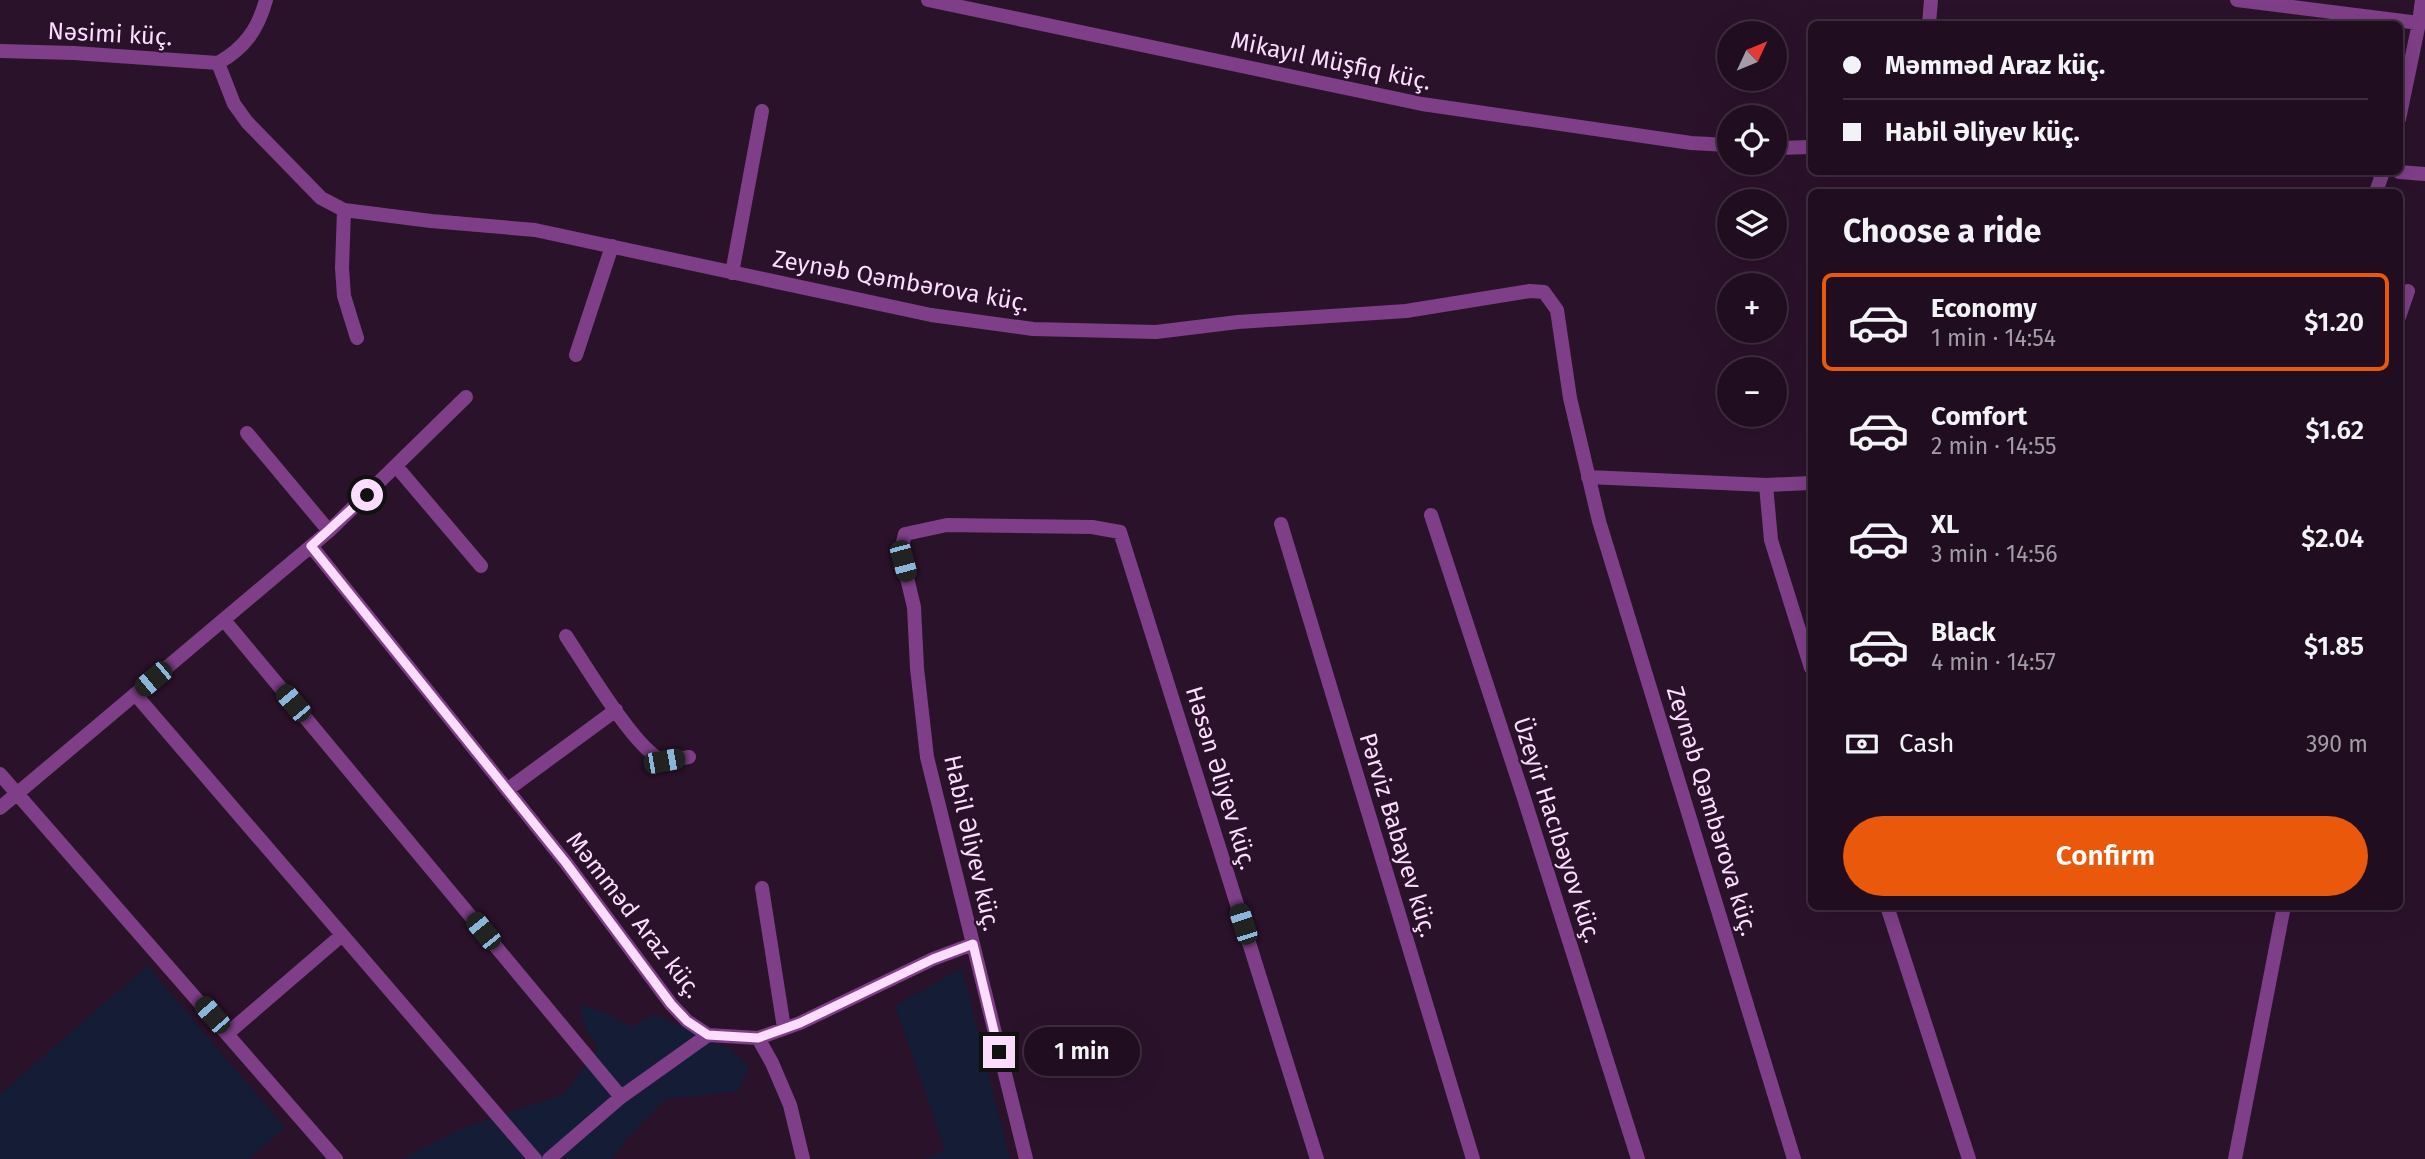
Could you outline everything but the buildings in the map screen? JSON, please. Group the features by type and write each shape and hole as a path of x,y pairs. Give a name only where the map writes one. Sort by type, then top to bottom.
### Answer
{"street":[{"path":"218,63 236,52 248,40 260,20 266,0"},
{"name":"Mikayıl Müşfiq küç.","path":"928,0 1422,104 1691,143 1717,144"},
{"path":"1929,21 1931,0"},
{"path":"2237,0 2402,21"},
{"path":"2403,100 2422,0"},
{"path":"2403,21 2418,23"},
{"name":"Nəsimi küç.","path":"0,51 218,63"},
{"name":"Zeynəb Qəmbərova küç.","path":"218,63 234,104 247,122 321,198 344,211 535,230 931,315 1033,329 1156,332 1238,322 1406,311 1530,291 1544,292 1557,310 1570,398 1599,521 1794,1159"},
{"path":"732,273 762,111"},
{"path":"1787,148 1808,147"},
{"path":"2403,172 2425,174"},
{"path":"344,211 344,296 357,338"},
{"path":"576,355 612,246"},
{"path":"2403,307 2409,291"},
{"path":"0,808 329,531 466,397"},
{"path":"247,433 329,531"},
{"path":"396,466 481,566"},
{"path":"1588,477 1766,485 1808,483"},
{"path":"1766,485 1771,540 1808,658"},
{"name":"Üzeyir Hacıbəyov küç.","path":"1431,515 1638,1159"},
{"name":"Pərviz Babayev küç.","path":"1281,524 1473,1159"},
{"name":"Habil Əliyev küç.","path":"1026,1159 927,757 916,668 914,607 902,546 905,534 947,525 1092,527 1120,532"},
{"name":"Həsən Əliyev küç.","path":"1120,532 1317,1159"},
{"name":"Məmməd Araz küç.","path":"311,546 566,863 671,1004 687,1021 708,1035"},
{"path":"224,620 621,1097"},
{"path":"566,635 650,754 664,761 690,757"},
{"path":"135,694 535,1159"},
{"path":"508,790 617,710"},
{"path":"0,774 336,1159"},
{"path":"762,888 784,1028"},
{"path":"1888,910 1969,1159"},
{"path":"2235,1159 2283,910"},
{"path":"228,1033 342,935"},
{"path":"549,1159 621,1097 708,1035 758,1038 861,995 933,959 973,944"},
{"path":"758,1038 790,1105 803,1159"}],"shaded area":[{"path":"147,966 285,1128 249,1159 0,1159 0,1094"},
{"path":"962,968 1010,1159 924,1159 945,1150 895,1006"},
{"path":"579,1004 604,1012 631,1027 654,1014 730,1049 749,1067 738,1091 666,1099 626,1140 612,1159 401,1159 463,1128 564,1094 598,1048 586,1030"}],"route":[{"path":"367,495 311,546 566,863 671,1004 687,1021 708,1035 758,1038 800,1023 933,959 973,944 999,1052"}]}
